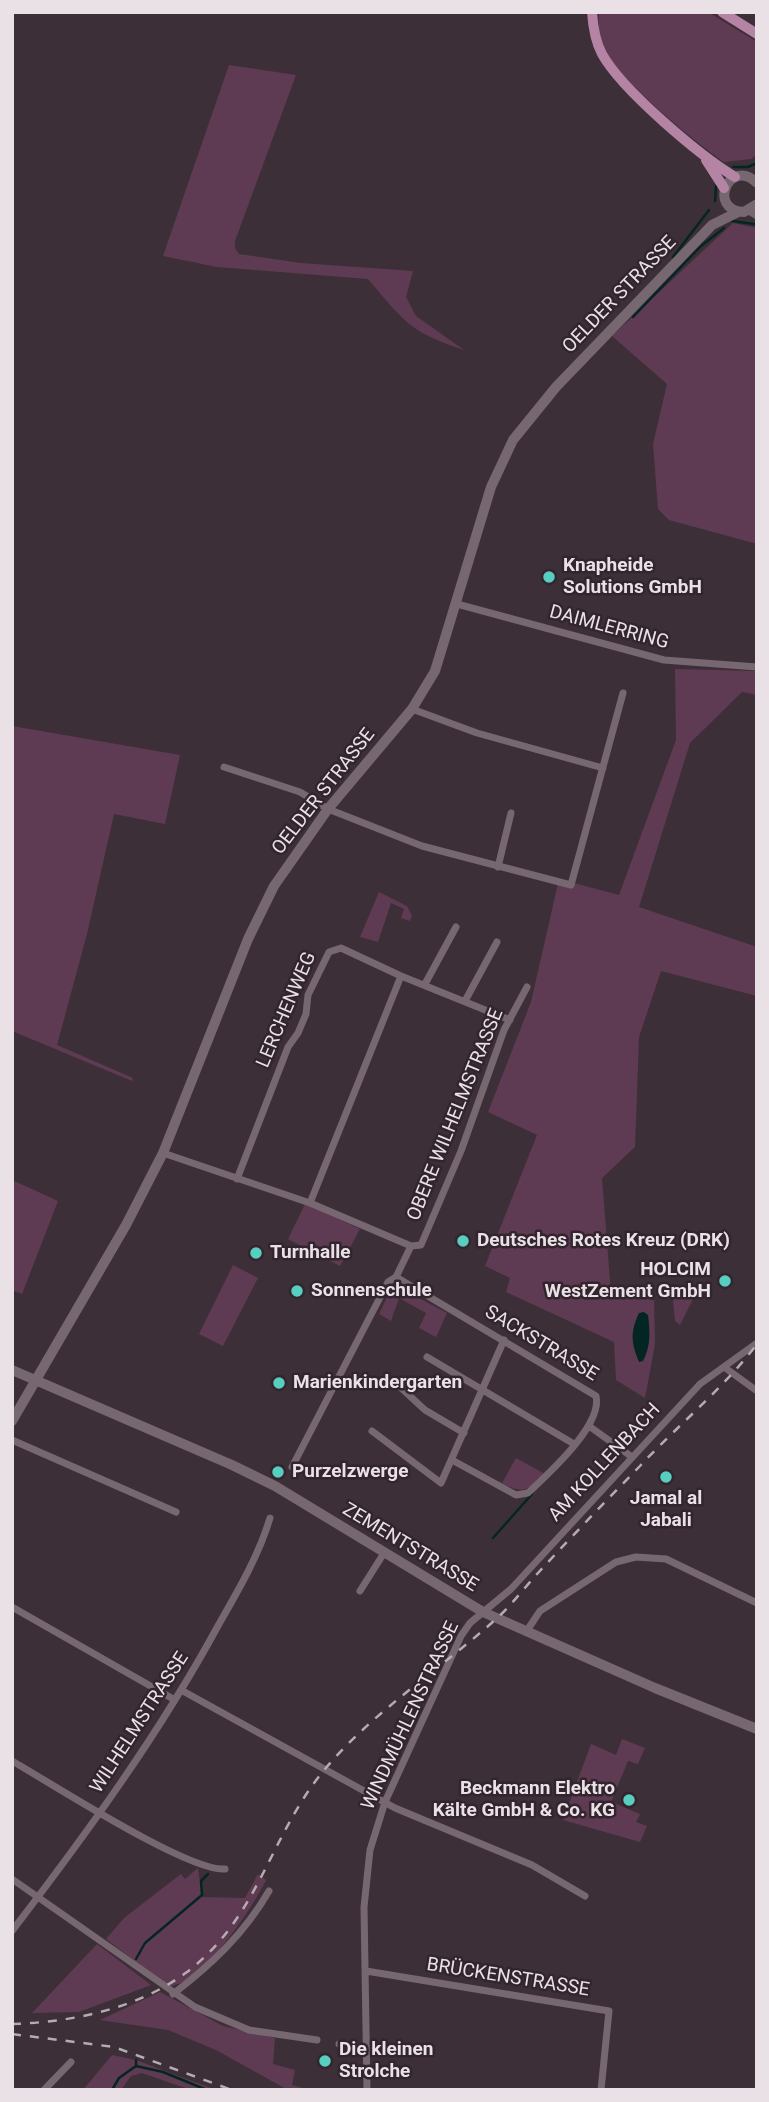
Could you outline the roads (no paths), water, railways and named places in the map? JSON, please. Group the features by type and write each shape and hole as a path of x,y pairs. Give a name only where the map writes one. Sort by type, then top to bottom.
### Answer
{"main road":[{"path":"592,12 597,42 610,66 704,158 724,192"},
{"path":"722,12 757,34"},
{"path":"704,158 740,176"}],"street":[{"path":"750,211 729,207 724,192 740,176 757,169"},
{"path":"740,176 757,184"},
{"name":"OELDER STRASSE","path":"12,1421 126,1225 163,1153 260,913 302,844 412,709 435,671 491,487 522,426 712,225 724,192"},
{"name":"OELDER STRASSE","path":"712,225 750,211"},
{"name":"DAIMLERRING","path":"457,604 664,660 757,667"},
{"path":"224,767 300,792 328,809 422,846 571,885 623,693"},
{"path":"412,709 477,733 603,768"},
{"path":"498,867 511,813"},
{"path":"425,984 456,927"},
{"path":"465,1001 497,942"},
{"name":"LERCHENWEG","path":"237,1179 288,1047 306,1014 308,995 328,952 341,948 401,976 510,1020"},
{"path":"310,1203 401,976"},
{"name":"OBERE WILHELMSTRASSE","path":"292,1467 388,1282 396,1277 411,1246 421,1245 461,1151 510,1020 527,988"},
{"path":"163,1153 310,1203 411,1246"},
{"name":"SACKSTRASSE","path":"396,1277 593,1391 598,1403 589,1426"},
{"path":"372,1431 441,1483 504,1340"},
{"name":"AM KOLLENBACH","path":"483,1612 511,1589 700,1384 757,1343"},
{"path":"427,1357 485,1388 574,1444"},
{"path":"724,1367 757,1391"},
{"name":"ZEMENTSTRASSE","path":"12,1370 232,1465 282,1490 483,1612 757,1729"},
{"path":"399,1386 425,1410 464,1433"},
{"path":"452,1460 521,1496 552,1470 589,1426 632,1457"},
{"path":"12,1440 176,1512"},
{"name":"WILHELMSTRASSE","path":"12,1931 102,1812 175,1700 232,1601 261,1544 270,1518"},
{"path":"360,1591 384,1552"},
{"path":"526,1632 540,1611 616,1562 652,1556 673,1562 757,1603"},
{"path":"12,1607 175,1700"},
{"name":"WINDMÜHLENSTRASSE","path":"367,2090 366,1876 385,1802 461,1636 483,1612"},
{"path":"181,1690 385,1802 532,1865 585,1896"},
{"path":"12,1760 180,1857 216,1870 225,1869"},
{"path":"12,1879 173,1994 227,2023 249,2030 317,2040"},
{"path":"173,1994 220,1956 251,1921 269,1891"},
{"name":"BRÜCKENSTRASSE","path":"366,1971 609,2011 601,2090"},
{"path":"339,2044 367,2049"},
{"path":"44,2090 71,2062"}],"waterway":[{"path":"733,167 748,167 757,163"},
{"path":"715,201 716,186"},
{"path":"673,257 709,210"},
{"path":"732,221 754,224"},
{"path":"633,317 701,246 724,228"},
{"path":"493,1538 532,1494"},
{"path":"136,1959 145,1943 202,1895 201,1881 208,1874"},
{"path":"112,2090 119,2078 136,2066 136,2060"},
{"path":"136,2066 163,2072 207,2090"}],"railway":[{"path":"12,2024 81,2016 126,2004 168,1985 212,1950 248,1901 290,1821 325,1769 364,1728 501,1615 589,1519 730,1376 757,1344"},
{"path":"12,2034 114,2047 232,2090"}],"place":[{"name":"Knapheide Solutions GmbH","path":"549,577"},
{"name":"Deutsches Rotes Kreuz (DRK)","path":"463,1241"},
{"name":"Turnhalle","path":"256,1253"},
{"name":"HOLCIM WestZement GmbH","path":"725,1281"},
{"name":"Sonnenschule","path":"297,1291"},
{"name":"Marienkindergarten","path":"279,1383"},
{"name":"Purzelzwerge","path":"278,1472"},
{"name":"Jamal al Jabali","path":"666,1477"},
{"name":"Beckmann Elektro Kälte GmbH & Co. KG","path":"629,1800"},
{"name":"Die kleinen Strolche","path":"325,2061"}]}
